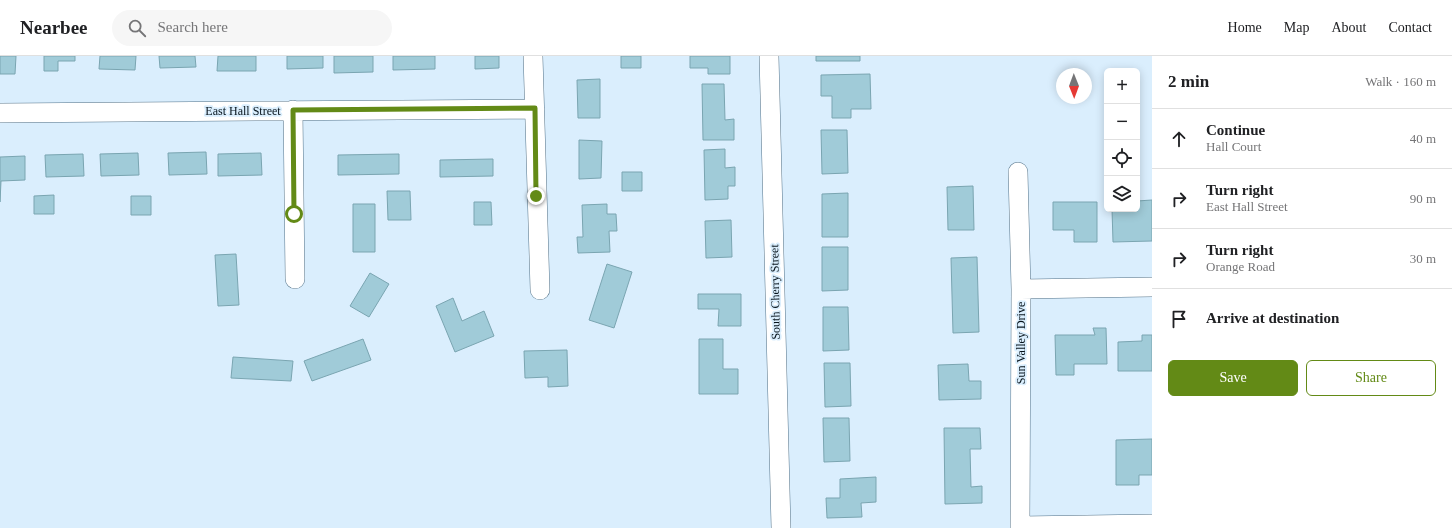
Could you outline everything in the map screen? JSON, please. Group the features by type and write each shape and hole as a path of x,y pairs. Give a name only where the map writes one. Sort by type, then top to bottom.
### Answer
{"street":[{"path":"533,56 540,290"},
{"name":"South Cherry Street","path":"769,56 781,528"},
{"name":"East Hall Street","path":"0,113 535,108"},
{"path":"293,110 295,279"},
{"path":"1018,172 1021,289"},
{"name":"Sun Valley Drive","path":"1020,527 1021,289 1152,286"},
{"path":"1020,527 1152,524"}],"building":[{"path":"0,56 16,56 15,74 0,74"},
{"path":"44,56 75,56 75,61 58,61 58,71 44,71"},
{"path":"100,56 136,56 135,70 99,69"},
{"path":"159,56 195,56 196,67 160,68"},
{"path":"218,56 256,56 256,71 217,71"},
{"path":"287,56 323,56 323,68 287,69"},
{"path":"334,56 373,56 373,72 334,73"},
{"path":"393,56 435,56 435,69 393,70"},
{"path":"475,56 499,56 499,68 475,69"},
{"path":"621,56 641,56 641,68 621,68"},
{"path":"690,56 730,56 730,74 708,74 708,68 690,68"},
{"path":"816,56 860,56 860,61 816,61"},
{"path":"870,74 871,109 851,109 851,118 832,118 832,96 821,96 821,75"},
{"path":"600,79 600,118 578,118 577,80"},
{"path":"702,84 724,84 725,120 734,119 734,140 703,140"},
{"path":"821,130 847,130 848,173 822,174"},
{"path":"579,140 602,141 601,178 579,179"},
{"path":"725,149 725,168 735,167 735,186 728,186 728,199 705,200 704,150"},
{"path":"206,152 207,174 169,175 168,153"},
{"path":"138,153 139,175 101,176 100,154"},
{"path":"261,153 262,175 218,176 218,154"},
{"path":"83,154 84,176 46,177 45,155"},
{"path":"399,154 399,174 338,175 338,155"},
{"path":"25,156 25,180 1,181 0,202 0,157"},
{"path":"493,159 493,176 440,177 440,160"},
{"path":"622,172 642,172 642,191 622,191"},
{"path":"973,186 974,230 948,230 947,187"},
{"path":"387,191 410,191 411,220 388,220"},
{"path":"848,193 848,237 822,237 822,194"},
{"path":"54,195 54,214 34,214 34,196"},
{"path":"131,196 151,196 151,215 131,215"},
{"path":"1152,200 1152,241 1113,242 1112,212 1140,212 1140,201"},
{"path":"474,202 491,202 492,225 474,225"},
{"path":"1053,202 1097,202 1097,242 1074,242 1074,230 1053,230"},
{"path":"353,204 375,204 375,252 353,252"},
{"path":"607,204 607,214 616,214 617,231 609,231 610,252 578,253 577,237 583,237 582,205"},
{"path":"731,220 732,257 706,258 705,221"},
{"path":"822,247 848,247 848,290 822,291"},
{"path":"236,254 239,305 218,306 215,255"},
{"path":"977,257 979,332 953,333 951,258"},
{"path":"607,264 632,272 614,328 589,320"},
{"path":"370,273 389,284 369,317 350,306"},
{"path":"698,294 741,294 741,326 718,326 719,309 698,309"},
{"path":"453,298 462,321 484,311 494,336 455,352 436,306"},
{"path":"823,307 848,307 849,350 823,351"},
{"path":"1093,328 1106,328 1107,364 1074,364 1074,375 1056,375 1055,335 1095,335"},
{"path":"1142,335 1152,335 1152,371 1118,371 1118,342 1142,341"},
{"path":"363,339 371,360 312,381 304,361"},
{"path":"699,339 723,339 723,369 738,369 738,394 699,394"},
{"path":"567,350 568,386 548,387 548,377 525,378 524,351"},
{"path":"233,357 293,361 291,381 231,378"},
{"path":"824,363 850,363 851,406 825,407"},
{"path":"968,364 969,381 981,381 981,399 939,400 938,365"},
{"path":"823,418 849,418 850,461 824,462"},
{"path":"944,428 980,428 981,449 970,449 971,487 982,486 982,503 945,504"},
{"path":"1152,439 1152,475 1139,475 1139,485 1116,485 1116,440"},
{"path":"876,477 876,502 861,503 862,517 827,518 826,498 840,498 840,479"}],"route":[{"path":"294,214 293,110 535,108 536,196"}]}
